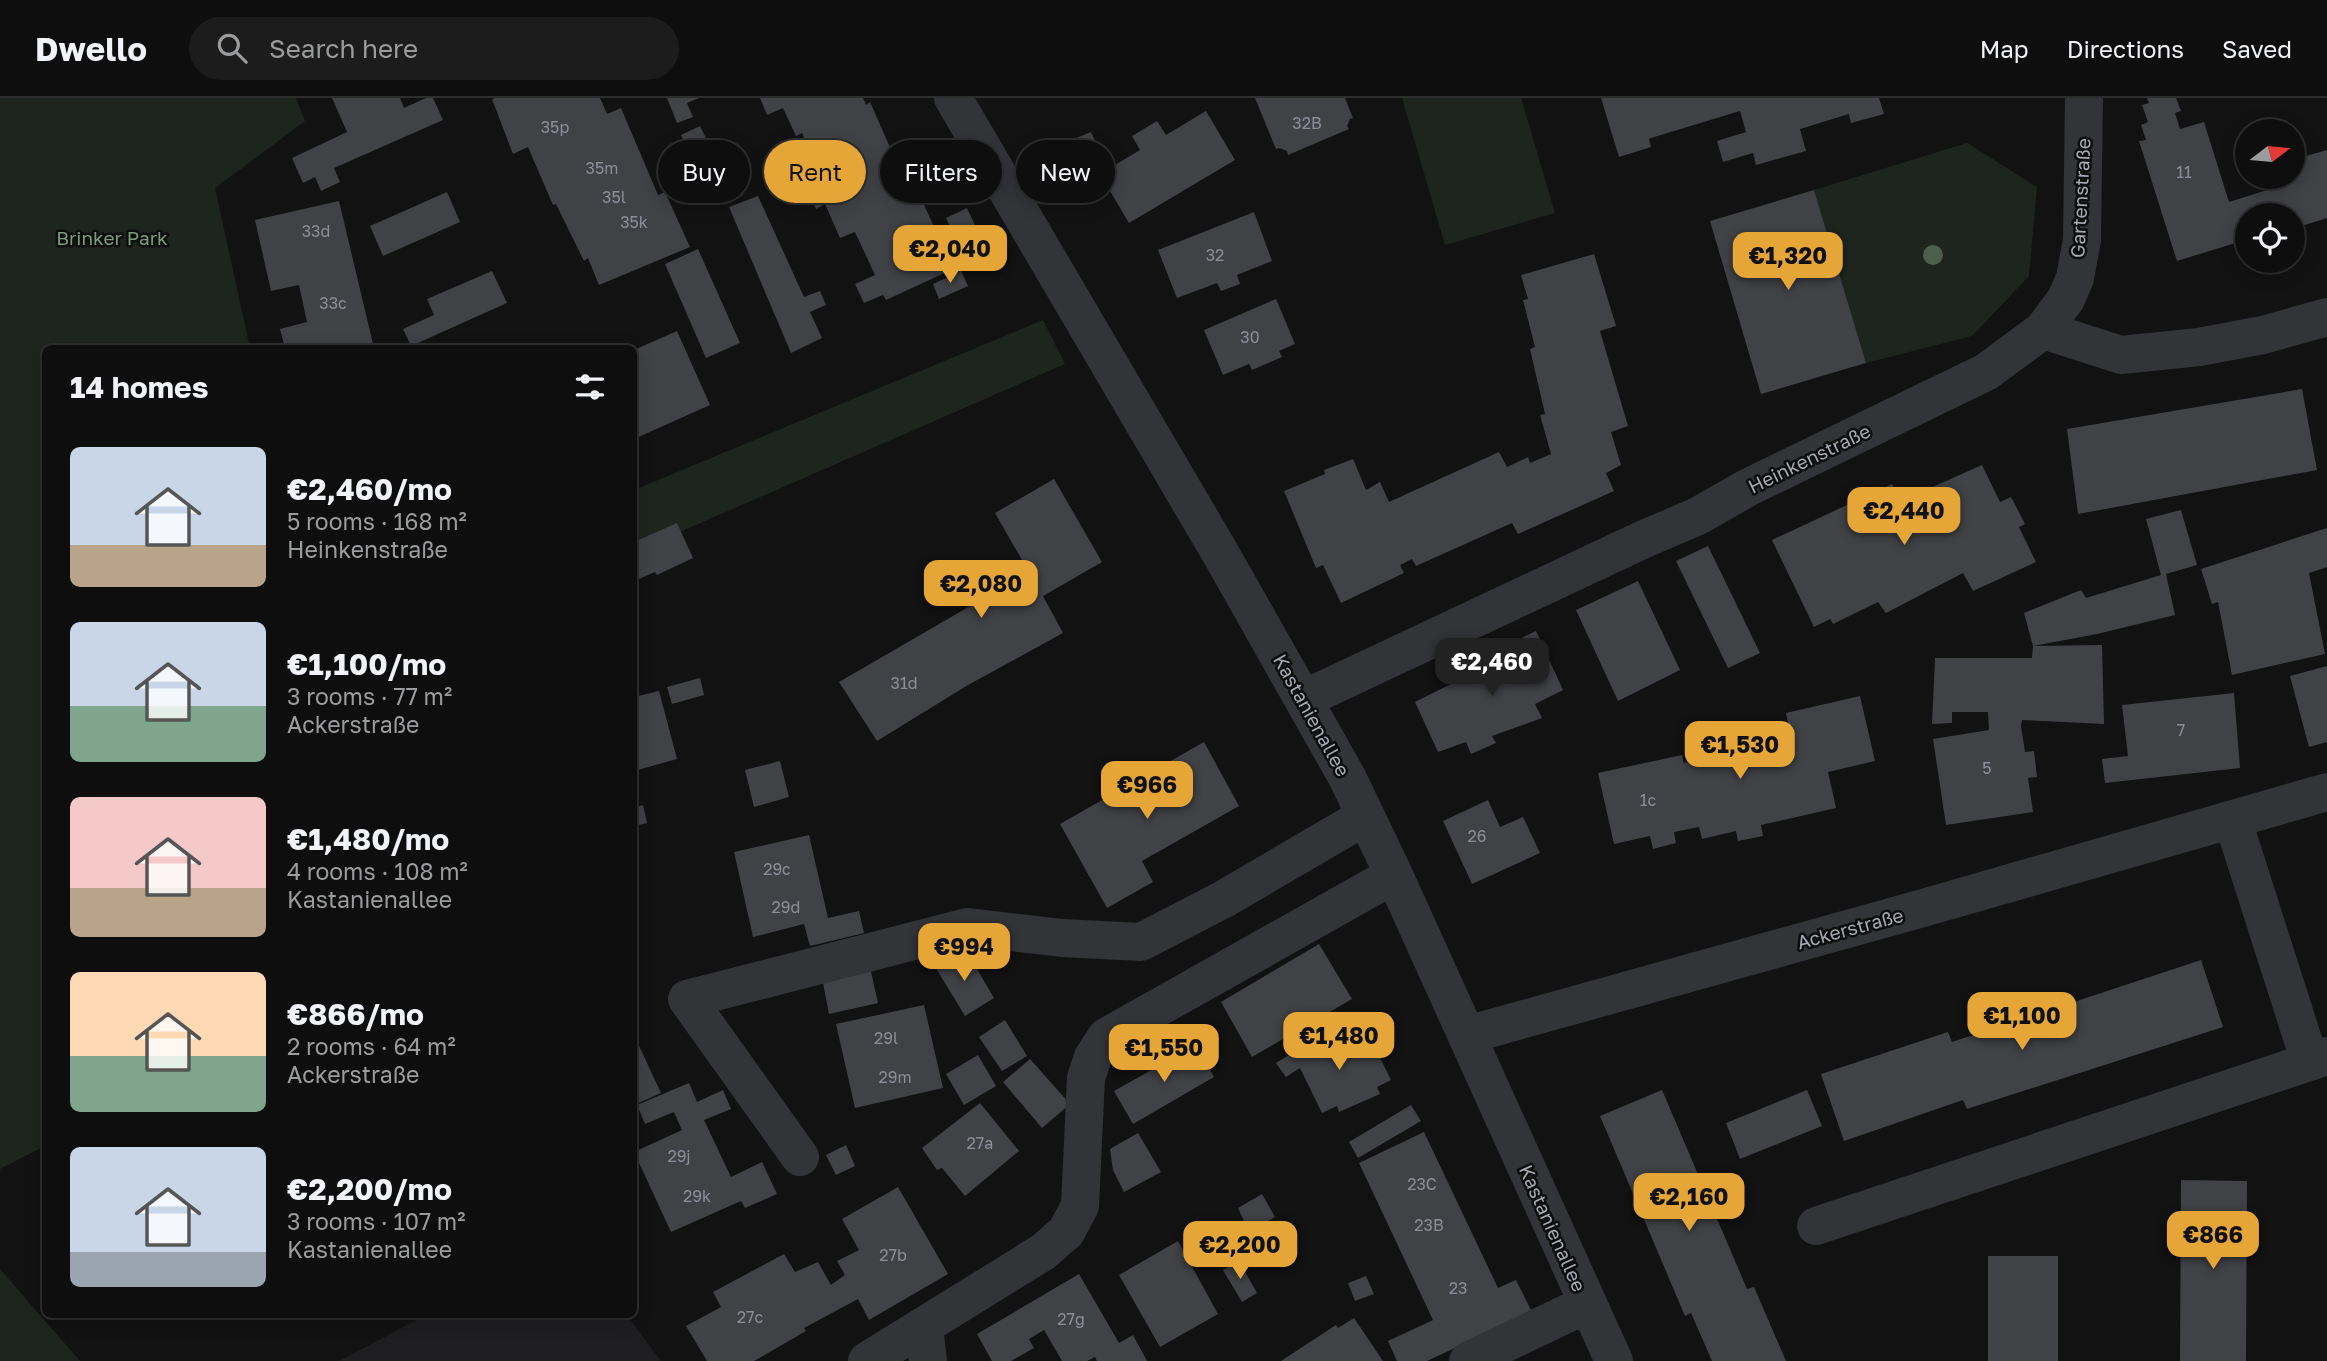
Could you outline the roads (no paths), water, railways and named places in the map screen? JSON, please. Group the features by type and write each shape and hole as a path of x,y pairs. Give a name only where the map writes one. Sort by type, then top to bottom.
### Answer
{"street":[{"name":"Kastanienallee","path":"953,98 1304,699 1366,816 1614,1361"},
{"name":"Gartenstraße","path":"2043,330 2066,299 2075,278 2082,240 2084,98"},
{"path":"2043,330 2121,355 2199,347 2263,335 2327,317"},
{"name":"Heinkenstraße","path":"1304,699 1698,516 1747,488 1986,372 2043,330"},
{"name":"Ackerstraße","path":"1467,1035 2327,792"},
{"path":"800,1157 687,999 968,927 1062,938 1141,942 1224,899 1366,816"},
{"path":"1816,1226 2318,1059 2232,821"},
{"path":"867,1361 926,1343 1066,1233 1080,1206 1086,1078 1093,1057 1106,1037 1394,875"},
{"path":"1468,1361 1587,1304"}],"park label":[{"name":"Brinker Park","path":"112,237"}]}
